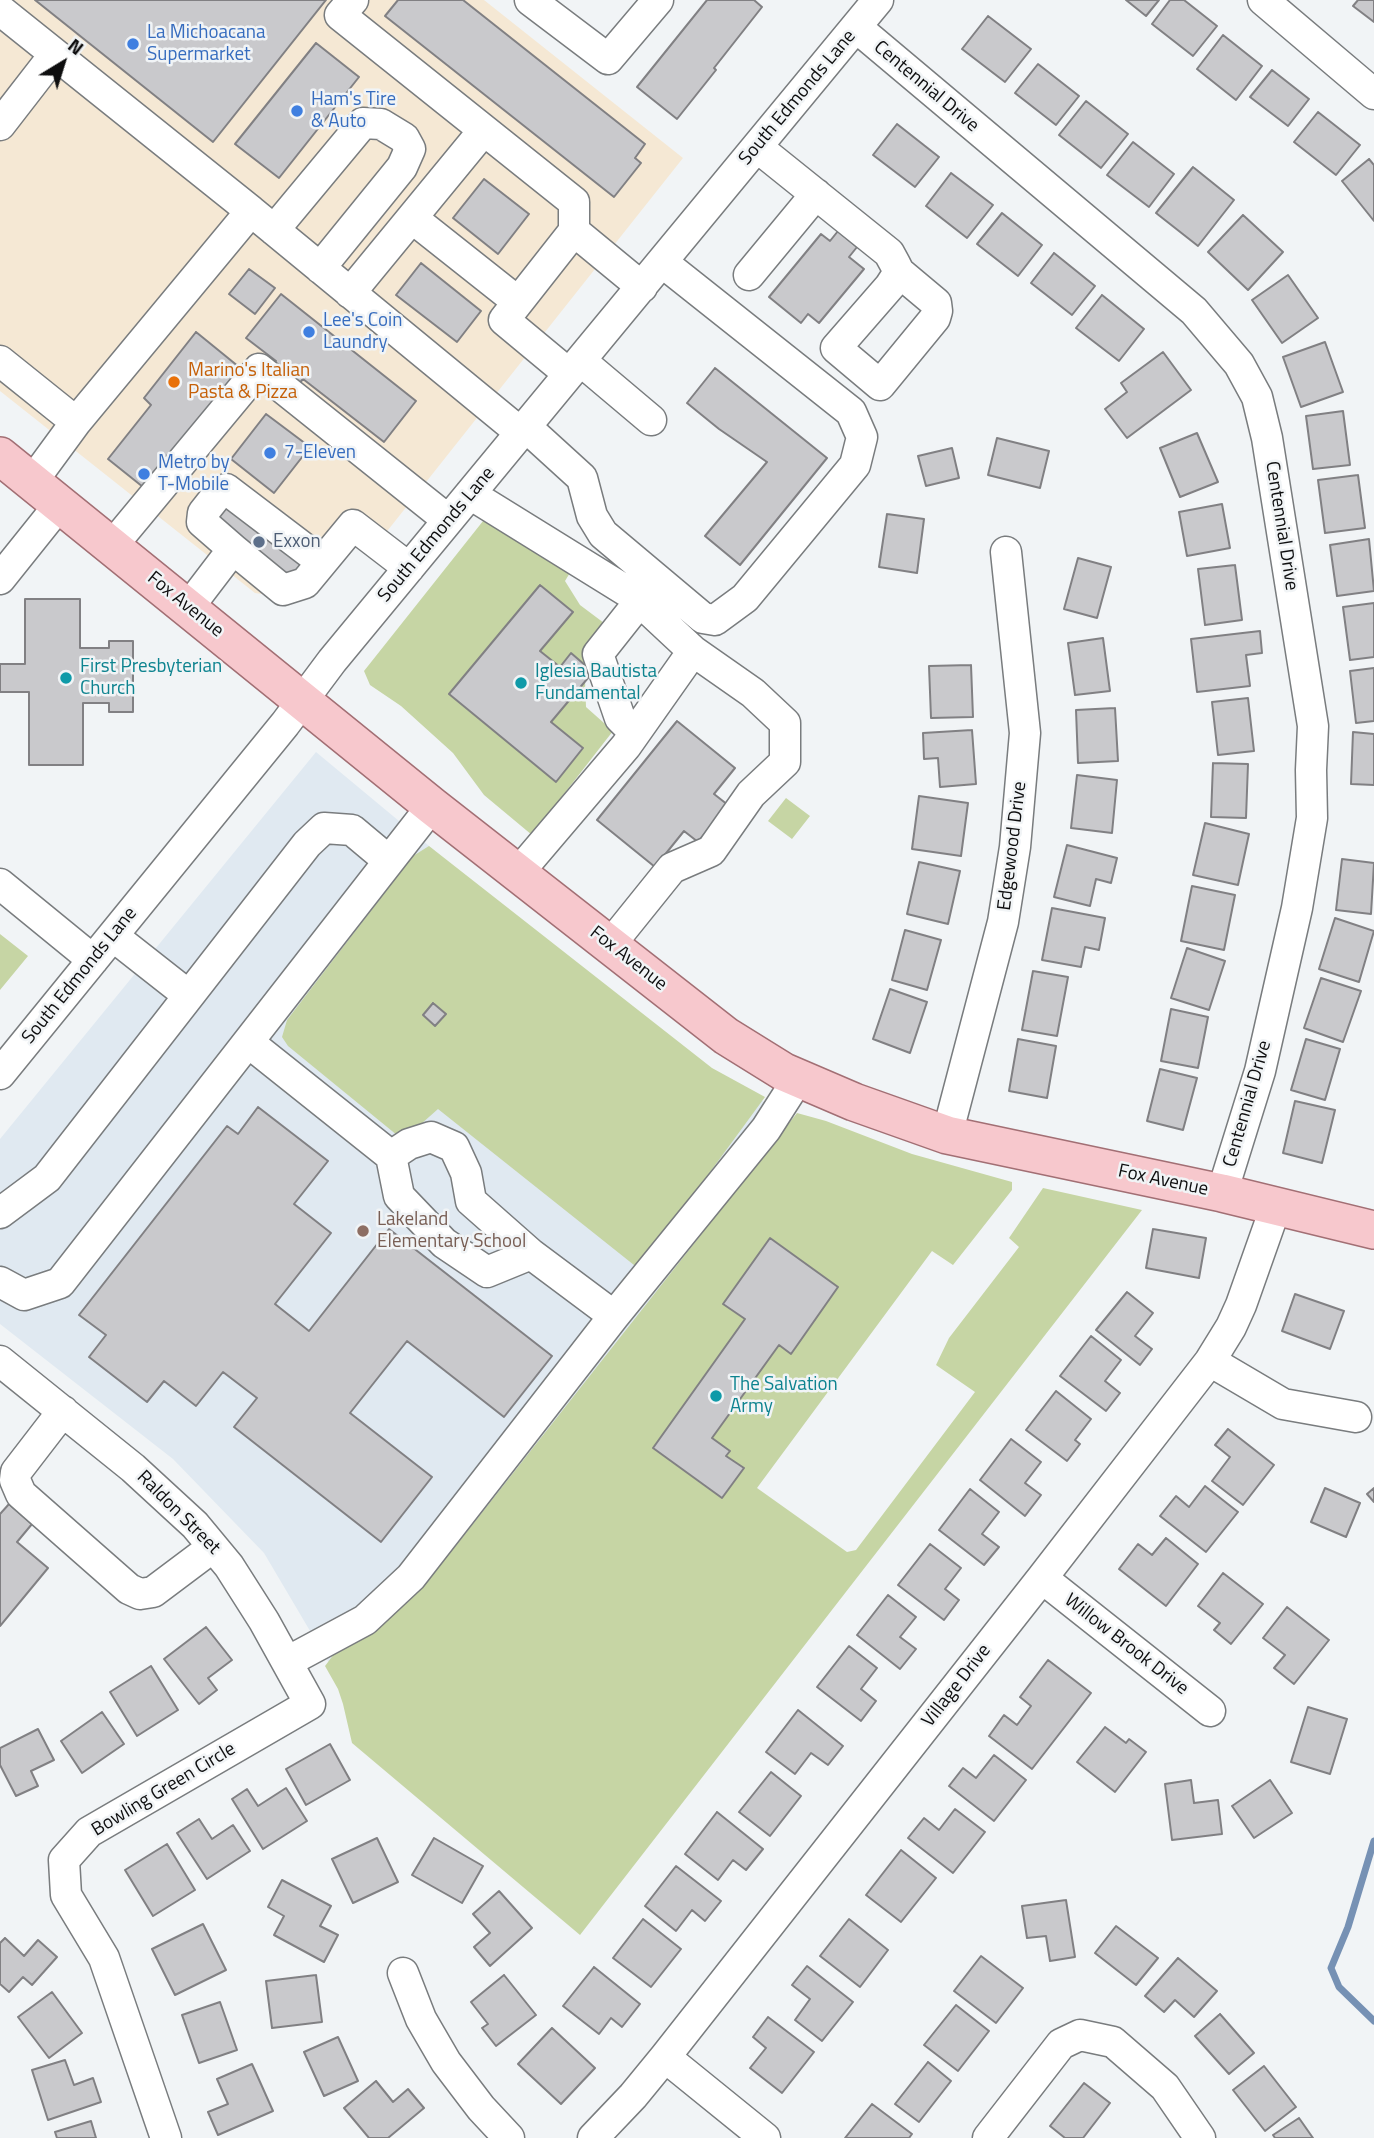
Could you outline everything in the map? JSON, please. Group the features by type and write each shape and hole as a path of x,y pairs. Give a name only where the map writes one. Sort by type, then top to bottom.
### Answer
{"main road":[{"name":"Fox Avenue","path":"0,456 432,806 610,945 726,1035 798,1079 947,1135 1222,1193 1374,1230"}],"street":[{"path":"353,0 340,15 574,202 574,231 504,320 651,420"},
{"path":"530,0 608,59 658,0"},
{"name":"South Edmonds Lane","path":"0,1074 448,520 878,0"},
{"path":"1263,0 1374,94"},
{"path":"0,10 582,478 592,516 603,534 703,618 715,620 745,598 855,465 861,450 862,437 850,412 662,262"},
{"name":"Centennial Drive","path":"856,27 1194,311 1239,364 1256,397 1267,438 1313,726 1312,818 1297,908 1260,1071 1222,1193"},
{"path":"0,125 55,54"},
{"path":"274,230 363,123 381,124 404,138 410,149 402,167 320,268"},
{"path":"351,293 484,130"},
{"path":"757,147 890,253 899,272"},
{"path":"749,275 816,194"},
{"path":"32,482 76,422 251,211"},
{"path":"412,219 517,302"},
{"path":"574,231 642,287"},
{"path":"0,361 76,422"},
{"path":"112,546 260,369 448,520"},
{"path":"323,562 226,489 218,494 203,513 202,522 284,590 305,583 323,562 353,525 409,568"},
{"path":"470,494 640,601 693,651 753,692 785,723 785,762 751,794 711,851 672,868 610,945"},
{"path":"0,579 60,504"},
{"path":"188,608 233,549"},
{"name":"Edgewood Drive","path":"947,1135 1003,922 1015,847 1025,733 1006,552"},
{"path":"635,733 620,718 598,654 640,601"},
{"path":"518,873 635,733 693,651"},
{"path":"0,1282 24,1295 60,1283 432,806"},
{"path":"0,1213 47,1178 307,844 324,828 352,830 389,861"},
{"path":"0,884 93,960"},
{"path":"113,936 188,995"},
{"path":"248,1042 391,1156 399,1196 444,1243 487,1272 531,1254"},
{"path":"287,1662 365,1620 411,1577 614,1316 766,1129 798,1079"},
{"path":"391,1156 409,1144 430,1137 454,1147 466,1173 471,1201 531,1254 614,1316"},
{"name":"Village Drive","path":"593,2138 666,2057 1210,1361 1241,1305 1276,1206"},
{"name":"Raldon Street","path":"0,1361 133,1468 195,1525 229,1566 310,1704"},
{"path":"1210,1361 1283,1404 1356,1417"},
{"path":"63,1411 16,1472 15,1480 22,1494 129,1589 140,1594 153,1592 213,1547"},
{"name":"Willow Brook Drive","path":"1042,1578 1210,1711"},
{"name":"Bowling Green Circle","path":"166,2138 104,1958 66,1895 64,1860 89,1832 310,1704"},
{"path":"403,1973 421,2019 446,2062 481,2108 509,2138"},
{"path":"988,2138 1061,2043 1080,2035 1114,2042 1165,2087 1200,2138"},
{"path":"666,2057 765,2138"}],"shaded area":[{"path":"0,0 484,0 683,158 369,554 356,545 326,583 312,593 288,598 255,593 0,391"},
{"name":"Lakeland Elementary School","path":"316,752 624,1008 724,1081 809,1125 432,1610 339,1680 264,1553 173,1459 0,1324 0,1139"}],"green space":[{"path":"487,516 571,571 565,581 580,605 604,623 584,652 586,707 613,731 532,835 484,795 453,753 401,706 370,685 364,671"},
{"path":"786,798 810,816 792,839 768,821"},
{"path":"429,846 712,1068 765,1097 639,1269 438,1109 403,1140 288,1046 282,1037 287,1020 413,856"},
{"path":"0,934 28,956 0,990"},
{"path":"797,1113 826,1121 912,1154 1012,1182 1012,1190 953,1265 932,1251 757,1488 847,1552 856,1550 975,1392 936,1365 949,1338 1019,1247 1009,1238 1043,1188 1142,1210 580,1935 352,1743 338,1689 325,1666 334,1654 407,1603 443,1562"}],"building":[{"path":"35,0 326,0 213,142"},
{"path":"398,0 463,0 645,144 635,158 641,163 614,197 385,16"},
{"path":"707,0 754,0 762,7 677,119 637,87"},
{"path":"1126,0 1159,0 1146,16"},
{"path":"1170,0 1184,0 1217,26 1193,56 1152,24"},
{"path":"1358,0 1374,0 1374,22 1353,6"},
{"path":"988,16 1031,49 1005,82 962,49"},
{"path":"1223,35 1262,66 1236,100 1197,69"},
{"name":"Ham's Tire & Auto","path":"316,43 359,77 279,178 235,144"},
{"path":"1038,64 1079,96 1056,125 1015,93"},
{"path":"1272,70 1309,99 1288,126 1250,97"},
{"path":"1086,101 1128,134 1101,168 1059,135"},
{"path":"1318,112 1360,145 1336,175 1294,142"},
{"path":"897,124 939,157 915,187 873,155"},
{"path":"1133,142 1174,174 1149,207 1107,175"},
{"path":"1369,159 1374,165 1374,221 1342,181"},
{"path":"1193,167 1234,200 1198,246 1156,213"},
{"path":"951,173 993,205 967,238 926,206"},
{"path":"484,179 529,214 498,254 453,218"},
{"path":"1002,213 1042,245 1018,276 977,244"},
{"path":"1243,215 1283,252 1248,290 1208,252"},
{"path":"838,231 857,247 849,257 864,269 819,323 808,314 801,323 769,297 821,234 830,241"},
{"path":"1054,253 1095,286 1072,315 1031,283"},
{"path":"421,263 481,311 457,342 396,295"},
{"path":"249,269 275,288 255,314 229,294"},
{"path":"1288,275 1318,318 1282,343 1252,300"},
{"path":"281,294 416,401 384,442 303,379 298,385 272,366 276,361 246,338"},
{"path":"1102,295 1144,329 1119,361 1076,328"},
{"path":"196,332 244,371 148,491 108,459 151,405 144,398"},
{"path":"1325,342 1343,392 1301,407 1283,357"},
{"path":"1163,352 1191,390 1127,438 1105,409 1127,392 1121,383"},
{"path":"715,368 827,458 740,565 705,536 767,462 687,403"},
{"path":"1343,411 1350,465 1313,469 1306,416"},
{"name":"7-Eleven","path":"266,414 310,447 274,493 231,459"},
{"path":"1197,433 1218,482 1180,497 1160,448"},
{"path":"997,438 1049,451 1040,488 988,475"},
{"path":"952,448 959,478 926,486 918,456"},
{"path":"1358,475 1365,528 1325,533 1318,480"},
{"name":"Exxon","path":"227,501 306,563 291,583 212,521"},
{"path":"1222,504 1230,548 1187,556 1179,512"},
{"path":"887,514 924,519 917,573 879,567"},
{"path":"1369,539 1374,591 1337,596 1330,545"},
{"path":"1078,558 1111,567 1097,618 1064,609"},
{"path":"1235,565 1242,620 1205,625 1198,569"},
{"name":"Iglesia Bautista Fundamental","path":"540,585 573,612 540,651 560,667 571,653 593,672 551,722 583,748 556,782 449,694"},
{"name":"First Presbyterian Church","path":"25,599 80,599 80,648 109,648 109,641 133,641 133,712 109,712 109,703 83,703 83,765 29,765 29,692 0,692 0,664 25,664"},
{"path":"1374,603 1374,657 1350,660 1343,607"},
{"path":"1260,631 1262,653 1246,655 1250,686 1197,692 1191,639"},
{"path":"1103,638 1110,691 1075,695 1068,643"},
{"path":"971,665 973,717 931,718 929,666"},
{"path":"1374,668 1374,721 1356,723 1350,671"},
{"path":"1248,698 1254,751 1218,755 1212,702"},
{"path":"1115,708 1118,761 1078,763 1076,710"},
{"path":"677,721 735,768 714,794 728,805 698,842 684,831 655,867 597,820"},
{"path":"972,730 976,784 940,787 938,758 924,759 923,733"},
{"path":"1353,732 1374,734 1374,785 1351,784"},
{"path":"1213,763 1248,764 1246,818 1211,817"},
{"path":"1077,775 1117,780 1112,833 1071,828"},
{"path":"919,796 968,803 961,856 912,849"},
{"path":"1205,823 1249,834 1238,885 1193,875"},
{"path":"1067,845 1117,858 1111,883 1096,879 1090,906 1054,897"},
{"path":"1342,859 1374,863 1371,914 1336,910"},
{"path":"919,862 960,871 948,924 907,914"},
{"path":"1192,886 1235,895 1224,950 1181,941"},
{"path":"1052,908 1105,918 1099,950 1085,947 1081,967 1042,960"},
{"path":"1335,918 1374,931 1359,982 1319,969"},
{"path":"905,930 941,940 927,990 892,980"},
{"path":"1187,948 1225,961 1209,1010 1171,998"},
{"path":"1033,971 1068,977 1057,1036 1022,1030"},
{"path":"1321,978 1361,991 1343,1042 1304,1028"},
{"path":"890,989 927,1002 910,1053 873,1039"},
{"path":"433,1003 446,1014 435,1026 423,1015"},
{"path":"1171,1009 1208,1017 1198,1068 1161,1061"},
{"path":"1018,1039 1056,1046 1047,1098 1009,1091"},
{"path":"1306,1039 1340,1049 1325,1100 1291,1090"},
{"path":"1160,1069 1197,1078 1183,1130 1147,1121"},
{"path":"1295,1101 1335,1110 1322,1163 1283,1153"},
{"path":"258,1107 328,1161 294,1204 331,1233 275,1304 309,1331 389,1229 552,1356 504,1417 407,1341 350,1413 432,1477 381,1542 234,1427 257,1398 223,1372 196,1406 164,1381 147,1402 89,1357 106,1335 79,1315 227,1126 238,1134"},
{"path":"1153,1229 1206,1238 1199,1278 1146,1268"},
{"name":"The Salvation Army","path":"770,1238 838,1287 791,1354 779,1345 712,1438 730,1451 726,1456 744,1468 722,1498 653,1448 745,1319 723,1304"},
{"path":"1127,1292 1153,1313 1135,1336 1152,1349 1140,1365 1096,1330"},
{"path":"1295,1294 1344,1311 1330,1349 1282,1331"},
{"path":"1091,1336 1121,1360 1105,1381 1120,1393 1106,1411 1060,1376"},
{"path":"1056,1391 1091,1419 1075,1440 1080,1444 1067,1461 1026,1430"},
{"path":"1228,1429 1274,1465 1243,1505 1212,1481 1230,1457 1215,1445"},
{"path":"1011,1439 1041,1462 1025,1483 1041,1495 1025,1516 980,1480"},
{"path":"1205,1486 1238,1512 1206,1552 1160,1516 1176,1496 1189,1507"},
{"path":"1325,1488 1360,1503 1346,1537 1311,1522"},
{"path":"1374,1488 1374,1502 1367,1494"},
{"path":"970,1489 999,1512 982,1534 999,1547 984,1565 939,1530"},
{"path":"9,1504 32,1524 17,1542 48,1568 0,1626 0,1514"},
{"path":"1166,1538 1198,1564 1166,1606 1119,1569 1138,1544 1152,1555"},
{"path":"930,1544 961,1568 945,1589 959,1600 944,1620 898,1585"},
{"path":"1223,1573 1263,1604 1231,1644 1214,1630 1220,1623 1198,1606"},
{"path":"888,1595 916,1617 900,1637 916,1649 900,1669 857,1635"},
{"path":"1287,1607 1329,1640 1294,1684 1274,1668 1285,1655 1263,1638"},
{"path":"206,1627 232,1660 208,1678 217,1690 199,1704 164,1659"},
{"path":"849,1646 877,1668 861,1689 876,1701 861,1721 817,1687"},
{"path":"1048,1660 1091,1693 1032,1769 989,1736 1004,1715 1017,1725 1031,1706 1020,1697"},
{"path":"151,1666 178,1710 137,1736 110,1692"},
{"path":"1308,1707 1347,1719 1330,1774 1291,1762"},
{"path":"798,1710 843,1746 828,1765 811,1753 795,1774 766,1752"},
{"path":"102,1712 124,1744 82,1773 61,1741"},
{"path":"1105,1727 1126,1743 1129,1739 1146,1752 1115,1792 1077,1762"},
{"path":"38,1729 54,1760 31,1771 38,1786 16,1796 0,1765 0,1748"},
{"path":"330,1744 350,1780 306,1805 286,1769"},
{"path":"994,1755 1026,1780 994,1821 949,1786 963,1768 976,1778"},
{"path":"771,1772 801,1796 770,1836 739,1812"},
{"path":"1191,1780 1194,1803 1218,1800 1222,1834 1172,1840 1165,1784"},
{"path":"1270,1780 1292,1813 1254,1838 1232,1806"},
{"path":"286,1788 307,1821 263,1849 232,1799 247,1789 258,1806"},
{"path":"955,1809 985,1832 953,1873 908,1838 924,1818 939,1830"},
{"path":"717,1812 763,1849 746,1870 733,1860 718,1880 685,1854"},
{"path":"199,1819 212,1839 233,1825 250,1851 207,1879 177,1833"},
{"path":"377,1838 398,1882 353,1903 332,1859"},
{"path":"434,1838 483,1866 462,1903 412,1875"},
{"path":"167,1844 195,1890 153,1916 125,1870"},
{"path":"901,1850 936,1878 901,1922 866,1895"},
{"path":"676,1866 721,1901 705,1921 692,1910 676,1931 645,1906"},
{"path":"282,1880 331,1906 320,1926 338,1935 324,1962 274,1935 284,1916 268,1907"},
{"path":"499,1891 532,1928 490,1966 474,1947 490,1933 473,1914"},
{"path":"1066,1900 1075,1957 1050,1961 1046,1936 1027,1938 1022,1906"},
{"path":"643,1919 681,1949 651,1987 613,1958"},
{"path":"849,1919 888,1950 860,1987 820,1956"},
{"path":"203,1924 226,1970 175,1995 152,1949"},
{"path":"1116,1926 1158,1958 1136,1985 1095,1953"},
{"path":"5,1938 24,1956 38,1940 57,1957 32,1985 23,1977 9,1992 0,1984 0,1943"},
{"path":"981,1956 1023,1988 996,2023 954,1991"},
{"path":"1178,1958 1217,1991 1194,2017 1175,2000 1164,2012 1145,1996"},
{"path":"807,1966 853,2002 822,2041 795,2020 810,1999 792,1985"},
{"path":"594,1967 640,2004 622,2027 611,2018 599,2034 563,2006"},
{"path":"316,1975 322,2022 272,2028 266,1981"},
{"path":"504,1975 536,2015 496,2046 482,2028 488,2024 471,2002"},
{"path":"52,1992 82,2033 49,2058 18,2017"},
{"path":"220,2002 237,2050 199,2063 182,2015"},
{"path":"956,2005 989,2031 958,2071 924,2045"},
{"path":"1220,2014 1254,2053 1229,2074 1195,2036"},
{"path":"768,2017 814,2052 782,2093 750,2068 766,2048 753,2037"},
{"path":"552,2028 595,2068 561,2104 518,2064"},
{"path":"338,2037 358,2081 324,2096 304,2052"},
{"path":"65,2060 74,2085 93,2078 101,2102 48,2120 32,2070"},
{"path":"928,2062 951,2081 919,2122 895,2104"},
{"path":"252,2064 273,2111 218,2135 208,2112 228,2104 217,2079"},
{"path":"1264,2066 1296,2107 1265,2131 1233,2090"},
{"path":"376,2081 393,2102 408,2089 424,2108 388,2138 369,2138 344,2108"},
{"path":"1084,2083 1110,2103 1083,2138 1065,2138 1050,2126"},
{"path":"872,2104 912,2134 909,2138 845,2138"},
{"path":"1299,2118 1313,2138 1275,2138 1273,2135"},
{"path":"91,2121 96,2138 57,2138 55,2132"}],"waterway":[{"path":"1374,1841 1348,1927 1331,1968 1339,1987 1374,2021"}],"place":[{"name":"La Michoacana Supermarket","path":"133,44"},
{"name":"Ham's Tire & Auto","path":"297,111"},
{"name":"Lee's Coin Laundry","path":"309,332"},
{"name":"Marino's Italian Pasta & Pizza","path":"174,382"},
{"name":"7-Eleven","path":"270,453"},
{"name":"Metro by T-Mobile","path":"144,474"},
{"name":"Exxon","path":"259,542"},
{"name":"First Presbyterian Church","path":"66,678"},
{"name":"Iglesia Bautista Fundamental","path":"521,683"},
{"name":"Lakeland Elementary School","path":"363,1231"},
{"name":"The Salvation Army","path":"716,1396"}]}
